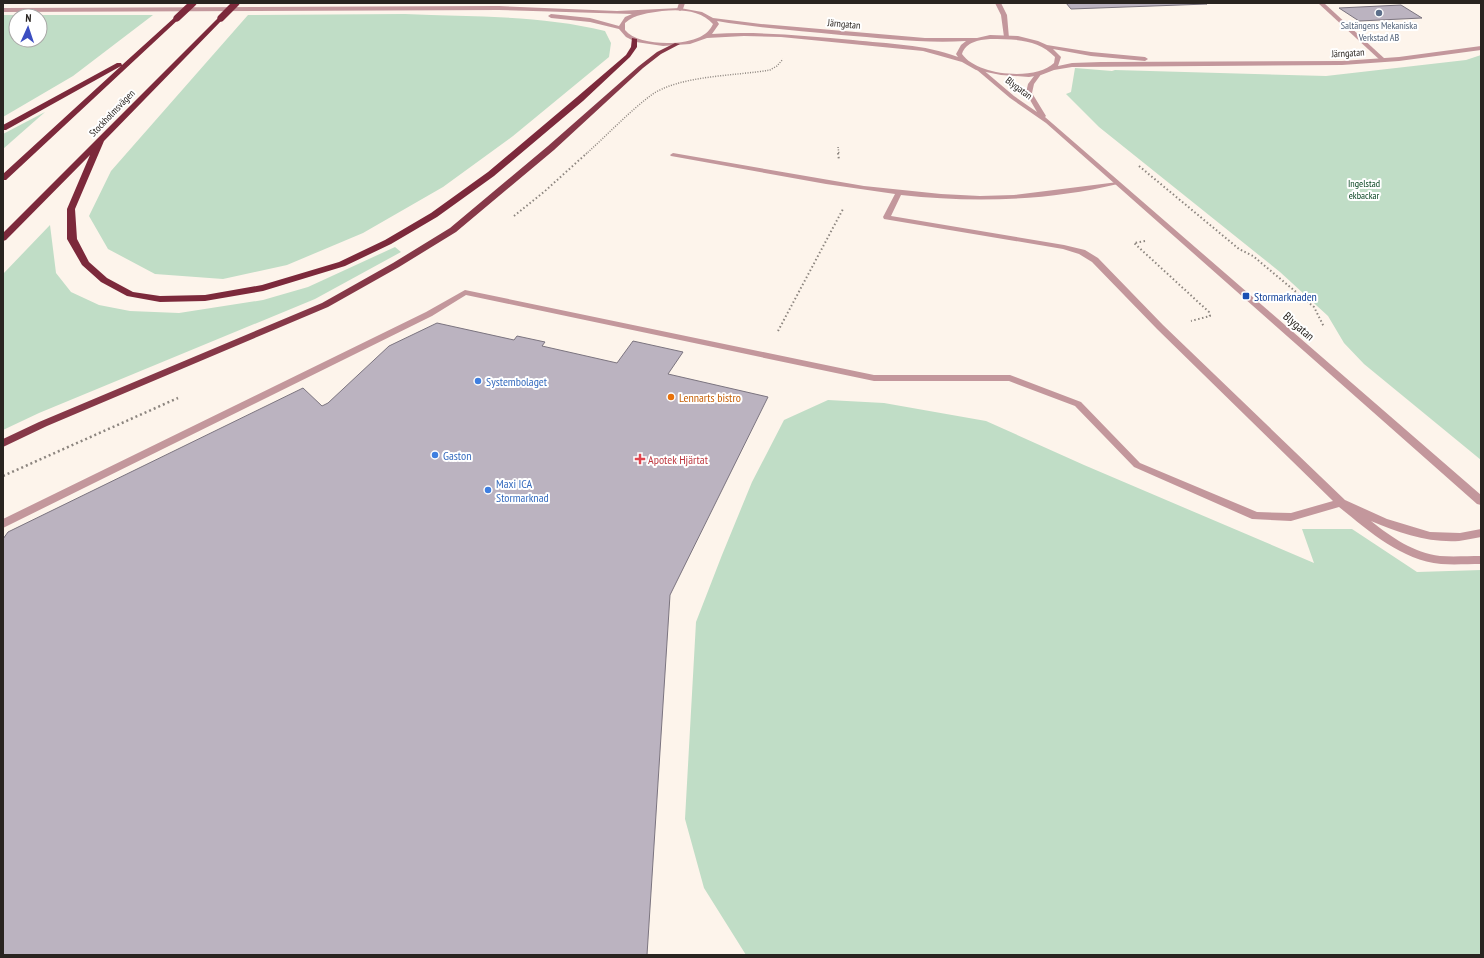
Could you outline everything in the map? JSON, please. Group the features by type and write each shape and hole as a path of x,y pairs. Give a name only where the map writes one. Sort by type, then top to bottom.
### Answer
{"highway":[{"path":"3,178 193,3"},
{"name":"Stockholmsvägen","path":"3,238 236,3"},
{"path":"100,141 71,209 72,239 85,263 104,280 130,294 160,299 205,298 263,288 342,264 388,242 434,215 491,174 580,99 628,56 634,47 634,40"},
{"path":"3,443 43,424 325,305 396,265 453,230 551,148 641,67 659,53 677,44"},
{"path":"3,128 136,55"}],"street":[{"path":"680,9 682,3"},
{"path":"998,3 1004,15 1007,37"},
{"path":"1321,3 1382,60"},
{"path":"3,10 438,10 499,8 617,13 644,12"},
{"name":"Järngatan","path":"644,12 680,9 699,12 712,19 754,25 910,39 959,40 1007,37 1034,41 1044,45 1092,54 1215,64"},
{"path":"438,10 556,16 590,20 621,28 627,36 634,40"},
{"path":"621,28 627,19 644,12"},
{"path":"707,36 714,30 716,24 712,19"},
{"name":"Järngatan","path":"634,40 654,44 677,44 694,41 707,36 762,34 900,46 938,51 962,60 979,69 998,74 1012,75 1038,73 1050,69 1088,64 1302,64 1382,60 1446,54 1481,48"},
{"path":"962,60 959,54 960,48 966,43 975,39"},
{"path":"1044,45 1054,51 1058,57 1057,64 1050,69"},
{"name":"Blygatan","path":"979,69 1012,97 1048,122 1481,501"},
{"name":"Blygatan","path":"1038,73 1031,84 1029,93 1048,122"},
{"path":"673,155 855,186 899,192 974,198 1017,197 1116,183"},
{"path":"899,192 887,217 1064,247 1082,252 1095,260 1160,327 1341,503 1374,529 1400,547 1419,555 1440,560 1481,560"},
{"path":"3,524 429,314 465,292 874,378 1010,378 1078,404 1137,465 1256,516 1291,517 1341,503 1370,517 1428,535 1459,537 1481,533"}],"path":[{"path":"765,355 862,171 848,170 841,167 839,162 838,147"},
{"path":"1139,166 1239,249 1253,256 1314,307 1327,333"},
{"path":"1160,327 1206,318 1210,316 1209,312 1134,243 1175,234 1214,228"}],"green space":[{"path":"405,14 531,19 605,31 611,43 609,57 513,136 443,187 363,233 287,265 223,279 155,274 108,249 89,216 111,171 248,15"},
{"path":"3,15 8,15 8,48 48,48 48,15 153,15 73,76 3,117"},
{"name":"Ingelstad ekbackar","path":"1481,55 1481,460 1364,364 1344,343 1328,316 1280,272 1099,127 1066,94 1071,92 1075,68 1112,71 1326,76 1466,60"},
{"path":"45,112 3,149 3,134"},
{"path":"50,225 56,273 71,292 99,305 130,311 179,313 263,300 308,287 395,247 401,252 315,299 39,413 3,430 3,274"},
{"path":"828,400 884,403 986,421 1084,465 1314,563 1302,529 1352,529 1417,572 1481,570 1481,955 746,955 704,888 685,819 696,622 752,482 784,420"}],"building":[{"path":"1066,3 1205,3 1207,4 1071,9"},
{"path":"1401,5 1422,18 1359,21 1339,8"},
{"path":"437,323 514,340 517,336 545,342 542,346 617,363 633,341 683,352 668,374 768,397 670,595 647,955 3,955 3,539 8,532 303,388 322,406 328,403 389,346"}],"place":[{"name":"Saltängens Mekaniska Verkstad AB","path":"1379,13"},
{"name":"Stormarknaden","path":"1246,296"},
{"name":"Systembolaget","path":"478,381"},
{"name":"Lennarts bistro","path":"671,397"},
{"name":"Gaston","path":"435,455"},
{"name":"Apotek Hjärtat","path":"640,459"},
{"name":"Maxi ICA Stormarknad","path":"488,490"}]}
